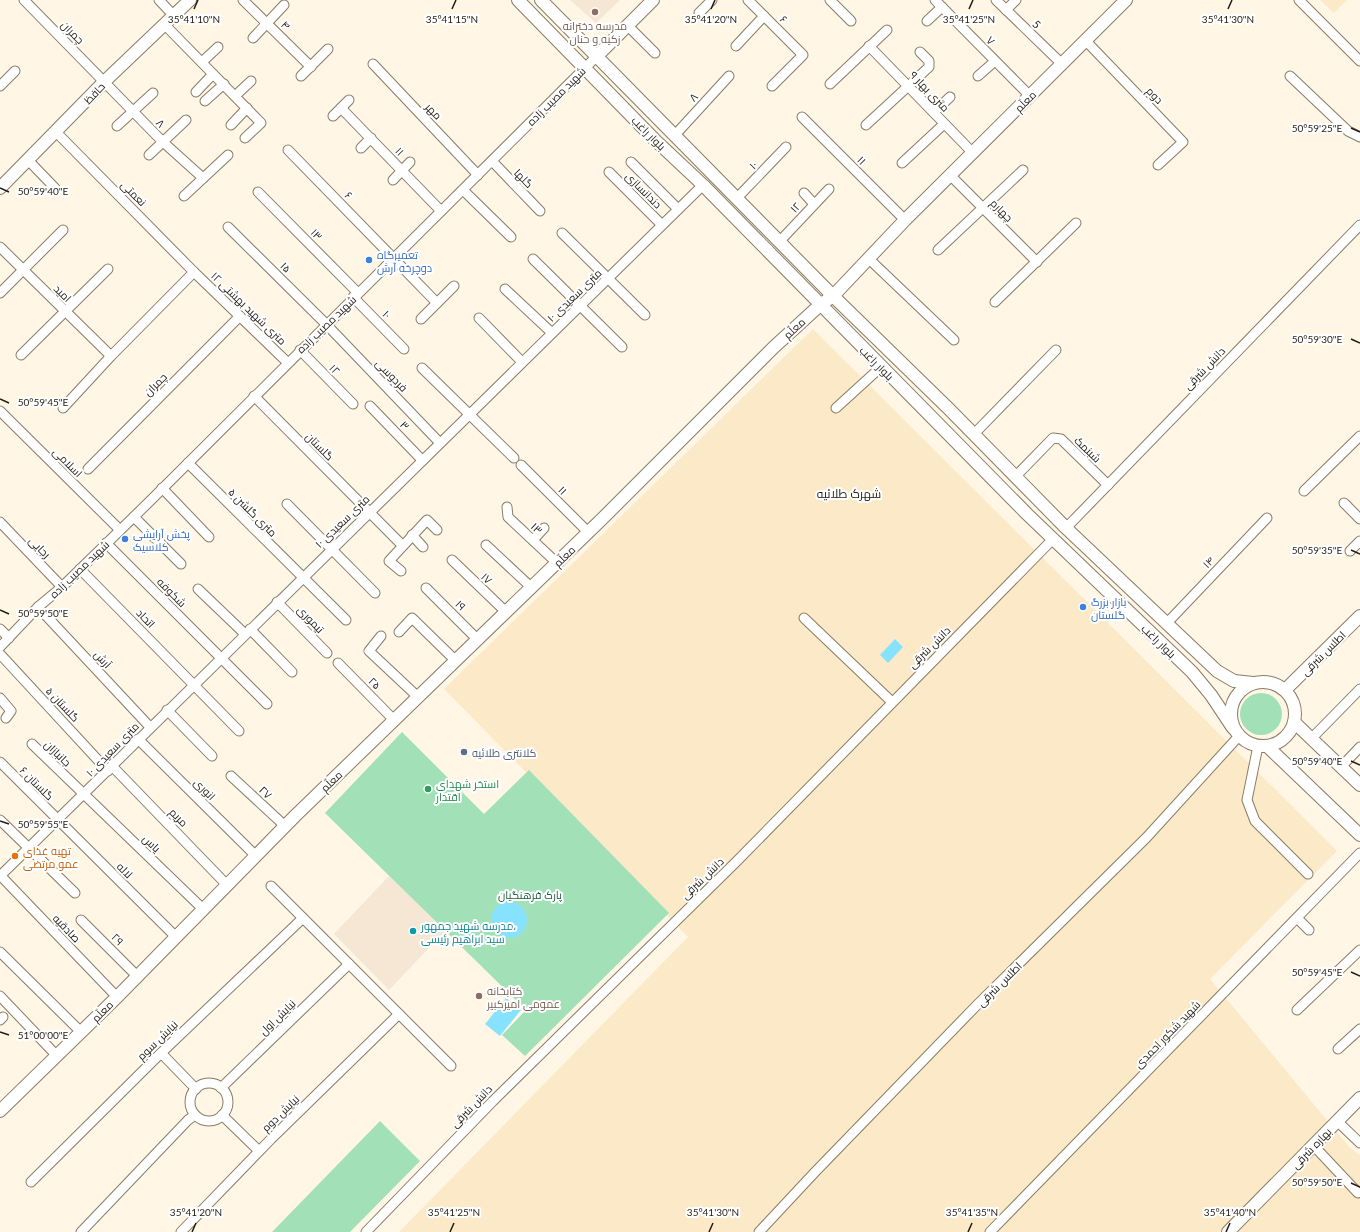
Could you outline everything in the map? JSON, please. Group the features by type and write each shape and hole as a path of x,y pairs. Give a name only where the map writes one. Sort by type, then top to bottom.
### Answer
{"street":[{"name":"چمران","path":"24,0 105,81"},
{"path":"159,0 174,16"},
{"name":"حافظ","path":"0,188 105,81 190,0"},
{"name":"۴","path":"243,0 311,67"},
{"name":"بلوار راغب","path":"518,0 654,139 703,185 881,367 1053,539 1192,672 1211,695 1236,732"},
{"name":"بلوار راغب","path":"542,0 598,55 779,242 974,434 1066,528 1222,675 1234,681 1253,683"},
{"name":"شهید مصیب زاده","path":"0,648 38,608 62,587 134,517 287,362 463,190 584,67 653,0"},
{"path":"699,13 712,0"},
{"name":"۶","path":"748,0 803,55 772,86"},
{"path":"830,0 851,21"},
{"name":"5","path":"996,0 1062,64"},
{"path":"1006,10 1016,0"},
{"name":"معلّم","path":"0,1110 117,997 285,826 589,533 769,352 820,305 833,296 905,220 1126,0"},
{"path":"1299,0 1360,61"},
{"path":"927,21 939,3"},
{"name":"۷","path":"939,3 1030,96"},
{"path":"253,38 284,5"},
{"path":"736,46 764,16"},
{"path":"164,24 261,122 245,138"},
{"path":"627,25 655,53"},
{"path":"830,84 887,30"},
{"name":"دوم","path":"1086,41 1183,142 1158,166"},
{"name":"۹ متری بهار","path":"869,46 972,153"},
{"path":"202,62 218,47"},
{"path":"301,76 328,48"},
{"path":"866,125 928,67 929,61 920,52"},
{"path":"978,76 995,61"},
{"name":"مهر","path":"373,64 478,175"},
{"path":"0,86 15,71"},
{"path":"196,92 213,74"},
{"name":"۸","path":"674,135 729,76"},
{"path":"1290,76 1348,131 1360,137"},
{"name":"۸","path":"105,81 163,142 203,178"},
{"path":"236,96 251,81"},
{"path":"206,101 224,84"},
{"path":"117,126 153,93"},
{"path":"934,112 950,97"},
{"path":"333,116 349,100"},
{"path":"231,125 247,108"},
{"name":"۱۱","path":"341,108 441,211"},
{"name":"۱۱","path":"802,117 905,220"},
{"path":"149,155 186,120"},
{"path":"902,163 944,124"},
{"name":"نعمتی","path":"56,132 194,272"},
{"path":"361,148 371,138"},
{"name":"۱۰","path":"737,198 786,147"},
{"name":"۶","path":"288,150 394,257"},
{"path":"184,196 228,155"},
{"path":"28,160 55,188"},
{"name":"گلها","path":"492,161 540,211"},
{"path":"392,180 410,162"},
{"path":"631,162 678,209"},
{"path":"938,250 1023,170"},
{"name":"دندانسازی","path":"609,172 662,225"},
{"name":"چهارم","path":"950,175 1037,262"},
{"name":"۱۰ متری سعیدی","path":"0,876 111,769 167,710 703,185"},
{"name":"۱۲","path":"779,242 829,188"},
{"path":"463,190 511,237"},
{"name":"۱۳","path":"258,192 356,295"},
{"path":"804,193 814,204"},
{"path":"995,302 1076,223"},
{"name":"دانش شرقی","path":"1066,528 1360,225"},
{"name":"۱۵","path":"228,227 326,324"},
{"path":"0,293 63,230"},
{"path":"562,232 645,314"},
{"name":"امید","path":"0,247 111,356"},
{"path":"394,257 437,303"},
{"path":"868,258 954,340"},
{"path":"533,259 622,347"},
{"path":"22,355 108,269"},
{"path":"63,408 111,356 194,272"},
{"name":"۱۲ متری شهید بهشتی","path":"194,272 287,362"},
{"path":"421,319 454,286"},
{"path":"505,290 552,333"},
{"name":"۱۰","path":"356,295 404,349"},
{"name":"چمران","path":"88,469 240,316"},
{"path":"479,318 522,362"},
{"name":"فردوسی","path":"326,324 440,443"},
{"name":"۱۲","path":"300,350 353,404"},
{"path":"974,434 1056,350"},
{"path":"836,408 881,367"},
{"path":"422,368 514,458"},
{"name":"گلستان","path":"254,396 369,512"},
{"name":"۳","path":"370,406 422,460"},
{"name":"اسلامی","path":"0,411 120,530"},
{"path":"1304,491 1360,436"},
{"name":"شبنمک","path":"1016,476 1053,438 1061,439 1108,485"},
{"name":"۵ متری گلشن","path":"188,463 302,578"},
{"name":"۱۱","path":"521,465 589,533"},
{"path":"162,488 210,537"},
{"path":"1344,503 1360,519"},
{"path":"287,504 375,593"},
{"name":"۱۳","path":"506,507 508,517 557,563"},
{"path":"369,512 402,545"},
{"path":"134,517 181,564"},
{"name":"۱۴","path":"1167,624 1267,518"},
{"path":"401,571 390,561 402,545 427,520 437,530"},
{"name":"رجایی","path":"0,522 62,587"},
{"path":"533,540 544,528"},
{"path":"412,535 423,547"},
{"name":"دانش شرقی","path":"366,1232 493,1101 737,861 1053,539"},
{"path":"1350,551 1360,541"},
{"name":"شکوفه","path":"106,543 267,704"},
{"path":"486,545 532,588"},
{"name":"۱۷","path":"452,560 506,612"},
{"name":"اتحاد","path":"80,569 239,731"},
{"path":"302,578 346,620"},
{"name":"۱۹","path":"426,588 478,640"},
{"path":"198,589 292,672"},
{"name":"تیموری","path":"277,602 327,653"},
{"name":"آرش","path":"38,608 150,727"},
{"name":"اطلس شرقی","path":"1286,690 1360,616"},
{"path":"399,632 412,618 456,661"},
{"path":"804,618 892,702"},
{"path":"0,629 9,638"},
{"path":"381,636 369,651 418,697"},
{"name":"گلستان ۵","path":"0,654 111,769"},
{"name":"۲۵","path":"338,663 394,720"},
{"path":"1271,682 1286,690 1294,705 1294,722 1290,731 1284,739 1276,744 1262,746 1247,743 1236,732 1230,717 1231,706 1235,696 1243,688 1253,683 1271,682"},
{"path":"1311,739 1360,689"},
{"path":"0,698 11,711 6,718"},
{"path":"167,710 212,756"},
{"path":"1294,722 1360,785"},
{"name":"اطلس شرقی","path":"759,1232 977,1005 1147,837 1236,732"},
{"name":"انوری","path":"138,739 256,856"},
{"name":"جانبازان","path":"32,744 84,795"},
{"path":"1262,746 1360,835"},
{"path":"1262,746 1247,800 1255,822 1308,874"},
{"path":"1341,767 1360,747"},
{"name":"گلستان ۶","path":"0,762 57,820"},
{"name":"مریم","path":"111,769 227,885"},
{"name":"۲۷","path":"231,776 285,826"},
{"name":"یاس","path":"84,795 203,909"},
{"path":"0,820 75,893"},
{"name":"لاله","path":"57,820 176,937"},
{"name":"شهید شکور احمدی","path":"990,1232 1360,853"},
{"name":"صادقیه","path":"0,876 117,997"},
{"path":"271,886 451,1066"},
{"name":"نیایش سوم","path":"31,1182 161,1053 303,918"},
{"path":"1297,918 1309,930"},
{"name":"۲۹","path":"81,920 137,976"},
{"path":"1298,1010 1360,950"},
{"path":"0,952 81,1032"},
{"name":"نیایش اول","path":"222,1088 349,964"},
{"path":"0,996 57,1056"},
{"name":"نیایش دوم","path":"181,1232 259,1151 399,1014"},
{"path":"1338,1049 1360,1029"},
{"path":"161,1053 196,1089"},
{"path":"211,1083 222,1088 225,1093 227,1105 222,1115 211,1120 200,1118 195,1115 190,1105 190,1099 200,1085 211,1083"},
{"name":"بهاره شرقی","path":"1232,1231 1360,1098"},
{"path":"81,1232 188,1120 195,1115"},
{"path":"222,1115 259,1151"},
{"path":"1337,1121 1360,1143"},
{"path":"1313,1146 1358,1193"}],"shaded area":[{"name":"مدرسه دخترانه زکیه و حنان","path":"570,0 620,0 596,23"},
{"path":"1320,0 1347,0 1334,13"},
{"path":"813,329 1337,851 1210,979 1349,1147 1360,1155 1360,1232 399,1232 688,937 444,689"},
{"path":"389,876 445,931 389,990 334,934"}],"green space":[{"path":"1257,693 1265,693 1273,696 1279,702 1282,714 1279,726 1273,732 1265,735 1257,735 1249,732 1243,726 1240,718 1240,710 1243,702 1249,696"},
{"name":"پارک فرهنگیان","path":"402,732 484,814 529,770 669,913 525,1056 502,1035 526,1010 325,813"},
{"path":"380,1121 420,1161 350,1232 272,1232"}],"water":[{"path":"895,639 903,647 888,663 880,655"},
{"path":"509,902 519,905 524,910 527,920 524,930 519,935 509,938 499,935 494,930 491,920 494,910 499,905"},
{"path":"506,998 521,1010 500,1036 485,1024"}],"place":[{"name":"مدرسه دخترانه زکیه و حنان","path":"595,12"},
{"name":"تعمیرگاه دوچرخه آرش","path":"369,260"},
{"name":"پخش آرایشی کلاسیک","path":"125,539"},
{"name":"بازار بزرگ گلستان","path":"1083,607"},
{"name":"کلانتری طلائیه","path":"464,752"},
{"name":"استخر شهدای اقتدار","path":"428,789"},
{"name":"تهیه غذای عمو مرتضی","path":"15,856"},
{"name":"مدرسه شهید جمهور، سید ابراهیم رئیسی","path":"413,931"},
{"name":"کتابخانه عمومی امیرکبیر","path":"479,996"}],"district":[{"name":"شهرک طلائیه","path":"849,493"}]}
